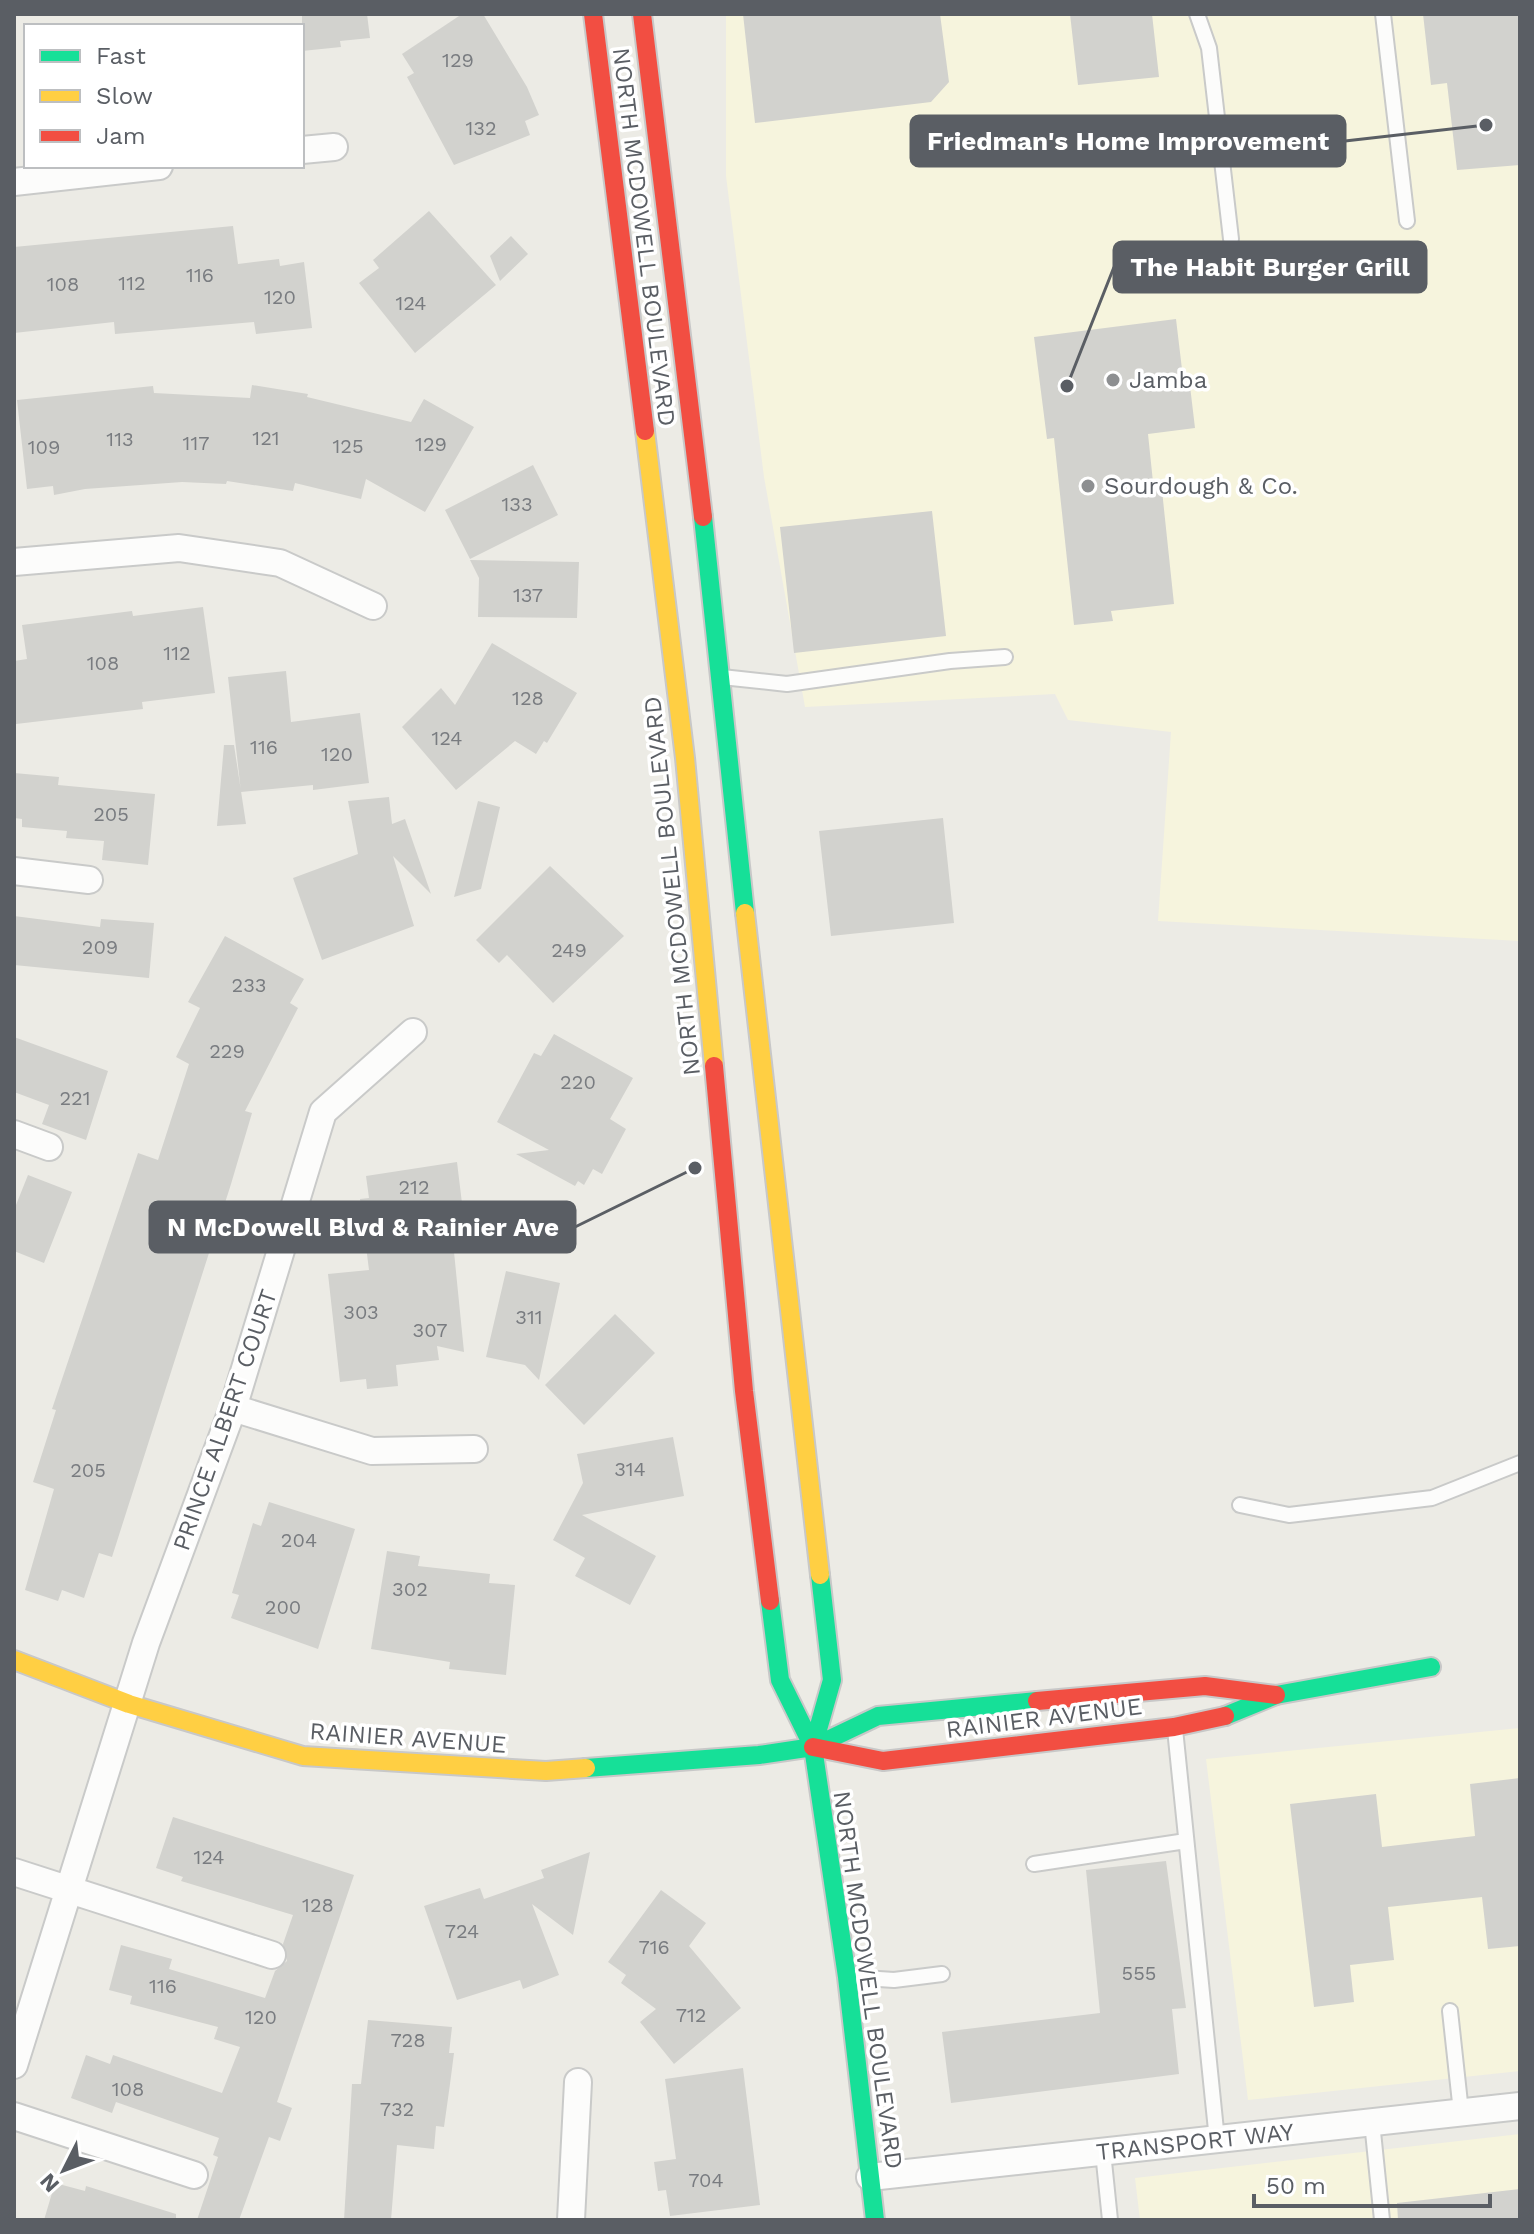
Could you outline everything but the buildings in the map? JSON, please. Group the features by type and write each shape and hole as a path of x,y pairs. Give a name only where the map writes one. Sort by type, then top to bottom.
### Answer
{"main road":[{"name":"NORTH MCDOWELL BOULEVARD","path":"593,14 685,758 744,1391 780,1680 813,1747 847,1977 875,2220"},
{"name":"NORTH MCDOWELL BOULEVARD","path":"642,14 722,676 756,1032 832,1680 813,1747"},
{"name":"RAINIER AVENUE","path":"14,1660 129,1704 303,1756 546,1771 759,1755 813,1747 878,1716 1171,1708 1215,1720 1276,1695 1431,1667"},
{"name":"RAINIER AVENUE","path":"813,1747 883,1761 1171,1708 1205,1686 1276,1695"}],"street":[{"path":"304,150 334,147"},
{"path":"14,182 141,168"},
{"path":"14,562 179,548 280,563 373,606"},
{"path":"14,871 89,880"},
{"name":"PRINCE ALBERT COURT","path":"14,2065 146,1643 233,1408 323,1112 413,1032"},
{"path":"14,1134 49,1147"},
{"path":"233,1408 372,1451 474,1449"},
{"path":"14,1872 272,1955"},
{"path":"571,2220 578,2082"},
{"name":"TRANSPORT WAY","path":"870,2177 1520,2106"},
{"path":"14,2116 194,2175"}],"lane":[{"path":"1197,14 1209,48 1231,239"},
{"path":"1383,14 1407,221"},
{"path":"722,676 787,684 950,661 1005,657"},
{"path":"1240,1505 1289,1515 1432,1498 1520,1463"},
{"path":"1171,1708 1217,2140"},
{"path":"1034,1864 1186,1841"},
{"path":"847,1977 894,1980 942,1974"},
{"path":"1450,2011 1461,2112"},
{"path":"1372,2122 1382,2220 1375,2220"},
{"path":"1103,2152 1110,2220"}],"shaded area":[{"path":"726,14 1520,14 1520,941 1158,921 1171,732 1068,720 1055,694 805,707 764,477 726,176"},
{"path":"1520,1728 1520,2071 1248,2100 1206,1759"},
{"path":"1520,2134 1520,2220 1140,2220 1135,2178"}],"traffic: fast":[{"path":"703,517 745,913"},
{"path":"813,1747 832,1680 820,1575"},
{"path":"770,1601 780,1680 813,1747 847,1977 875,2220"},
{"path":"1225,1716 1276,1695 1431,1667"},
{"path":"586,1768 759,1755 813,1747 878,1716 1037,1701"}],"traffic: slow":[{"path":"645,431 685,758 714,1066"},
{"path":"745,913 820,1575"},
{"path":"14,1660 129,1704 303,1756 546,1771 586,1768"}],"traffic: jam":[{"path":"593,14 645,431"},
{"path":"642,14 703,517"},
{"path":"714,1066 744,1391 770,1601"},
{"path":"1037,1701 1205,1686 1276,1695"},
{"path":"813,1747 883,1761 1174,1727 1225,1716"}],"place":[{"name":"Friedman's Home Improvement","path":"1486,125"},
{"name":"Jamba","path":"1113,380"},
{"name":"The Habit Burger Grill","path":"1067,386"},
{"name":"Sourdough & Co.","path":"1088,486"},
{"name":"N McDowell Blvd & Rainier Ave","path":"695,1168"}]}
